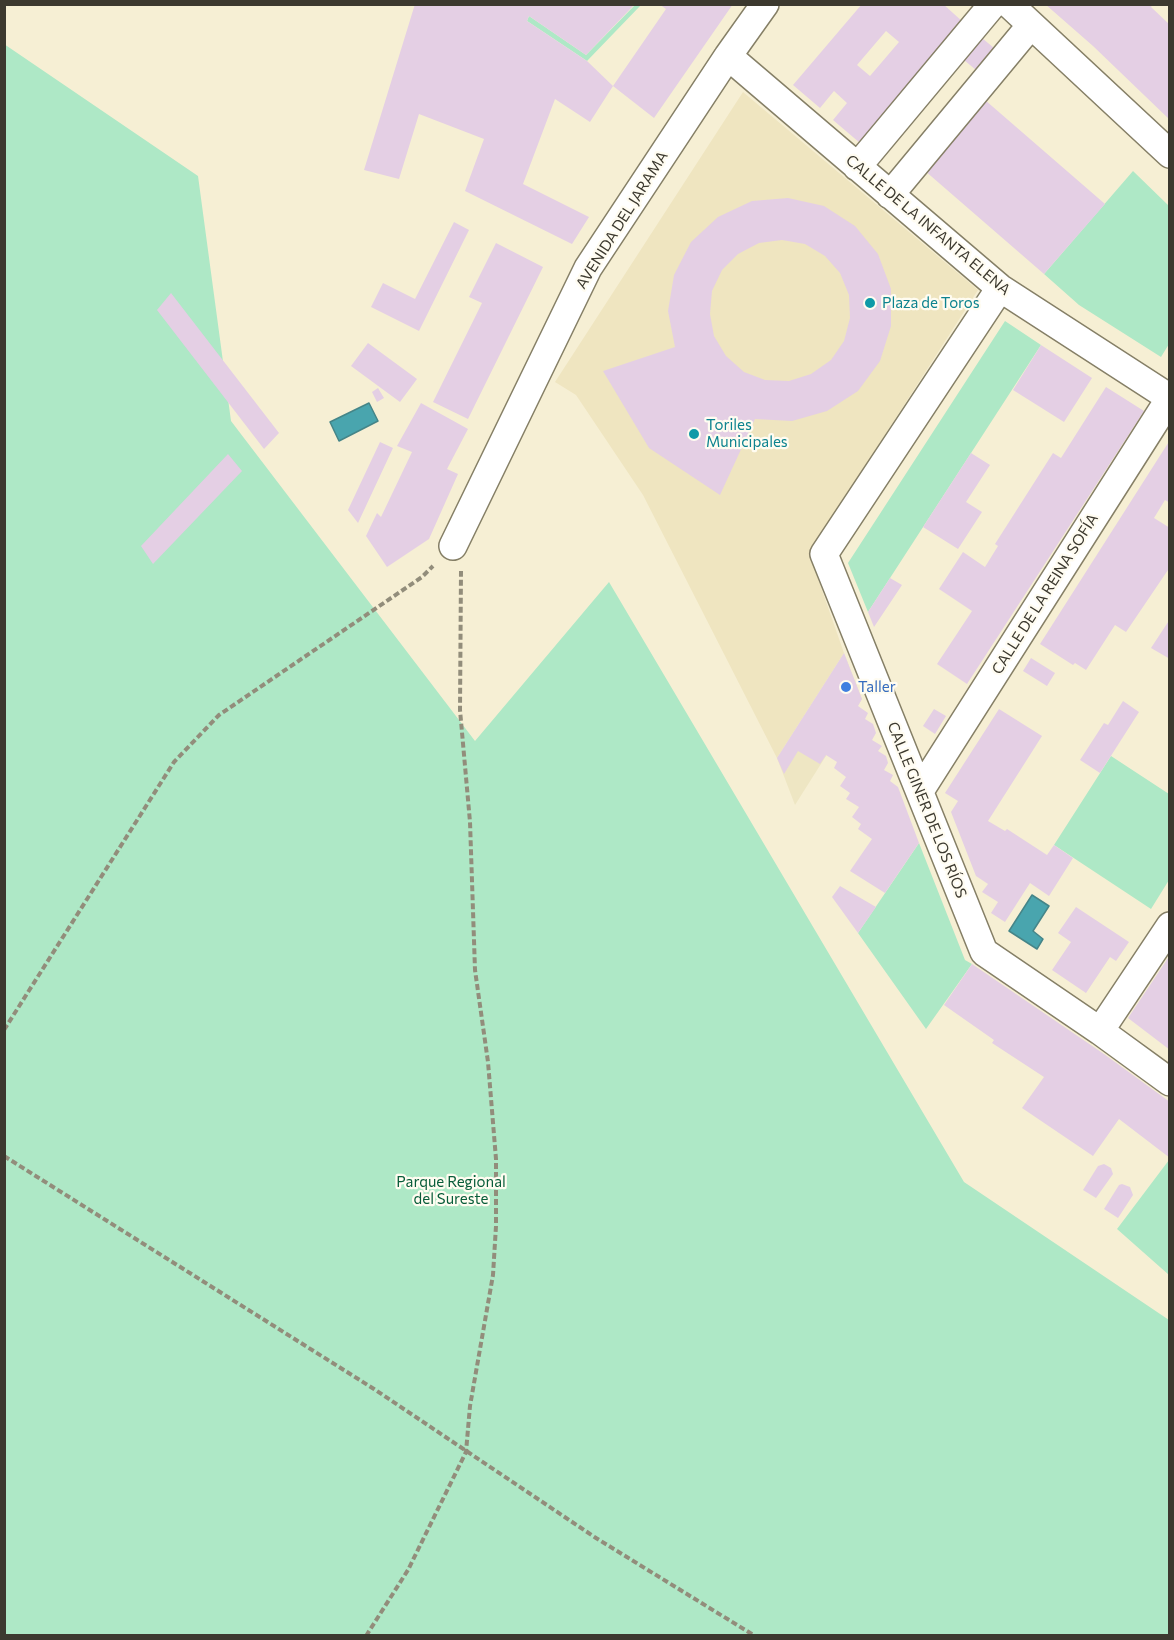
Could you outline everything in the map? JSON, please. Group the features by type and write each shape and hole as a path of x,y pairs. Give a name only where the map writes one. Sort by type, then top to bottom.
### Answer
{"street":[{"name":"AVENIDA DEL JARAMA","path":"453,546 588,268 765,4"},
{"path":"857,167 993,4"},
{"path":"1009,4 1170,154"},
{"path":"890,195 1031,25"},
{"name":"CALLE DE LA INFANTA ELENA","path":"728,56 1000,288 1170,398"},
{"name":"CALLE GINER DE LOS RÍOS","path":"1000,288 824,554 984,952 1170,1082"},
{"name":"CALLE DE LA REINA SOFÍA","path":"920,791 1170,398"},
{"path":"1100,1031 1170,926"}],"path":[{"path":"4,1030 174,762 219,715 422,577 453,546 462,575 460,710 470,822 475,970 493,1114 496,1193 493,1275 470,1406 466,1452 408,1570 366,1635"},
{"path":"4,1156 374,1389 596,1538 755,1635"}],"shaded area":[{"path":"844,653 862,699 795,805 777,758"}],"green space":[{"path":"635,5 641,5 587,61 527,21 529,16 586,55"},
{"name":"Parque Regional del Sureste","path":"4,44 198,176 231,421 475,741 609,582 964,1182 1169,1320 1169,1635 5,1635"},
{"path":"1133,171 1169,206 1169,344 1161,357 1079,305 1044,274"},
{"path":"1005,321 1041,345 868,612 848,563"},
{"path":"1111,756 1169,794 1169,880 1151,909 1054,845"},
{"path":"919,843 965,960 972,964 926,1029 858,933"},
{"path":"1169,1160 1169,1275 1117,1229"}],"sand":[{"path":"743,92 978,290 809,553 844,653 777,758 643,495 576,395 555,382"}],"water":[{"path":"369,403 378,421 339,441 330,422"},
{"path":"1032,895 1049,906 1033,931 1043,939 1037,949 1009,931"}],"building":[{"path":"415,4 635,4 586,55 529,16 527,21 587,61 613,86 590,122 555,99 523,184 589,217 572,244 465,191 484,139 419,114 399,179 364,170"},
{"path":"659,4 733,4 654,118 613,86 666,9"},
{"path":"862,4 943,4 963,22 860,143 833,120 847,103 834,91 820,108 793,85","holes":["886,31 899,42 870,76 857,65"]},
{"path":"1045,4 1153,4 1151,7 1170,25 1170,120 1093,46"},
{"path":"982,38 994,48 976,70 964,60"},
{"path":"985,100 1105,204 1044,274 924,170"},
{"name":"Plaza de Toros","path":"788,198 824,206 855,226 878,254 891,289 891,326 880,361 858,391 827,411 792,421 755,419 720,495 649,448 603,371 675,347 668,311 674,275 691,242 718,217 752,201","holes":["782,240 805,244 825,256 840,273 849,295 850,318 844,341 831,360 811,374 789,381 765,380 744,372 726,356 714,336 710,314 712,291 722,270 738,254 759,243"]},
{"path":"454,222 469,230 419,331 371,307 383,283 415,299"},
{"path":"496,243 543,267 468,419 433,402 482,303 469,297"},
{"path":"171,293 279,433 264,449 157,310"},
{"path":"368,343 417,379 400,402 351,366"},
{"path":"1041,345 1092,378 1064,422 1013,390"},
{"path":"1106,387 1144,411 967,684 937,664 972,611 939,589 963,552 985,567 998,546 995,544 1053,453 1061,458"},
{"path":"378,388 384,398 377,402 372,392"},
{"path":"421,403 468,429 447,469 458,474 429,539 387,567 366,536 377,513 381,517 412,452 397,446"},
{"path":"1170,440 1170,503 1165,500 1154,518 1170,528 1170,567 1126,632 1115,625 1086,670 1075,663 1073,665 1040,644"},
{"path":"380,442 393,448 358,523 348,510"},
{"path":"971,453 990,465 966,502 982,512 958,549 923,527"},
{"path":"228,454 242,471 153,564 141,546"},
{"path":"890,578 902,585 874,627 868,612"},
{"path":"1170,619 1170,659 1151,648"},
{"path":"844,653 862,699 858,706 868,713 865,719 873,724 876,733 872,740 882,746 878,751 886,756 888,763 884,770 893,775 890,781 898,787 919,843 885,893 850,871 872,839 858,829 861,824 852,817 859,807 846,799 850,793 840,786 846,777 834,768 837,762 826,755 820,764 798,751 784,774 777,758"},
{"path":"1031,658 1055,673 1047,686 1023,671"},
{"path":"1123,701 1139,712 1100,773 1080,760 1104,723 1108,725"},
{"path":"934,709 946,716 935,734 923,726"},
{"path":"999,709 1042,736 988,821 1005,831 1007,829 1047,855 1054,845 1073,858 1049,896 1030,883 1005,922 991,913 998,902 982,892 988,884 976,876 951,812 958,801 945,793"},
{"path":"840,886 876,907 858,933 832,897"},
{"path":"1076,907 1129,942 1116,961 1110,957 1086,993 1052,970 1071,942 1058,933"},
{"path":"1170,955 1170,1050 1128,1018"},
{"path":"972,964 1170,1102 1170,1158 1119,1119 1093,1156 1022,1108 1044,1077 992,1043 994,1040 944,1005"},
{"path":"1104,1164 1111,1168 1113,1174 1096,1198 1083,1190 1098,1166"},
{"path":"1119,1185 1130,1187 1133,1195 1118,1218 1104,1209"}],"place":[{"name":"Plaza de Toros","path":"870,303"},
{"name":"Toriles Municipales","path":"694,434"},
{"name":"Taller","path":"846,687"}]}
